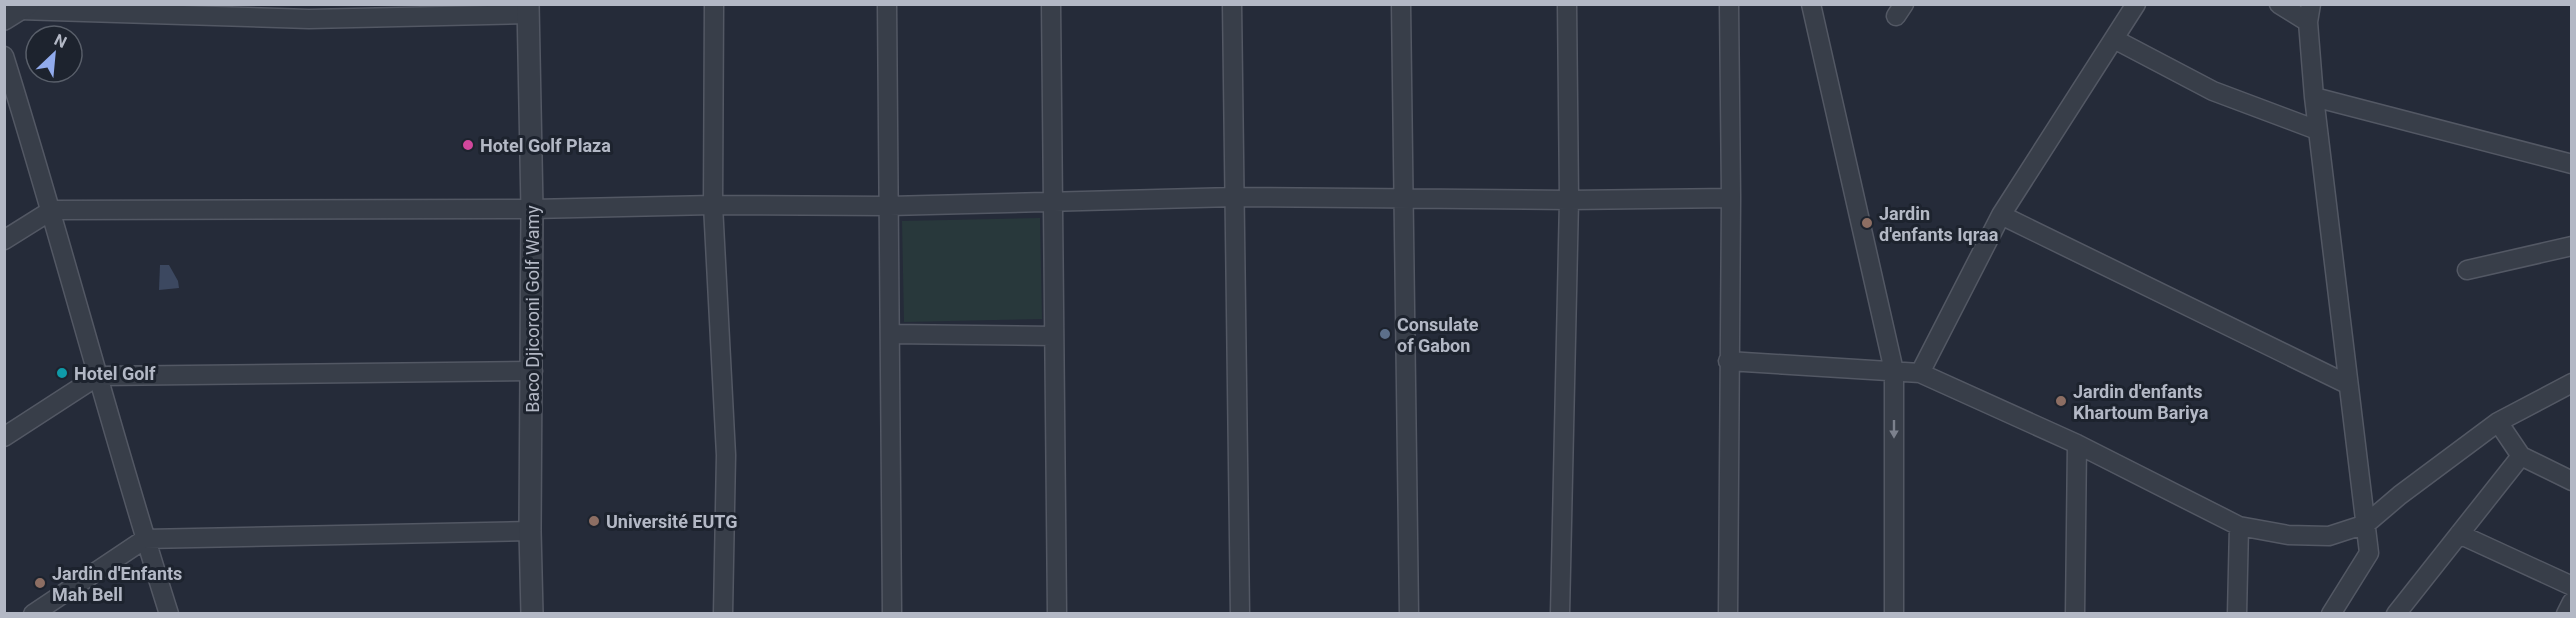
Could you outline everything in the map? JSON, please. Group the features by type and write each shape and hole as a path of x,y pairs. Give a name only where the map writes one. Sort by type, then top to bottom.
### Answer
{"street":[{"path":"714,4 713,204 726,455 723,614"},
{"path":"887,4 892,614"},
{"path":"1051,4 1057,614"},
{"path":"1232,4 1240,614"},
{"path":"1401,4 1409,614"},
{"path":"1560,614 1569,200 1567,4"},
{"path":"1728,614 1728,361 1731,198 1729,4"},
{"path":"1811,4 1894,370 1894,614"},
{"path":"1920,373 2001,216 2136,4"},
{"path":"2279,4 2310,13 2314,97 2369,553 2331,614"},
{"path":"17,11 309,12 528,9"},
{"name":"Baco Djicoroni Golf Wamy","path":"528,9 532,209 533,371 530,531 532,614"},
{"path":"2114,39 2213,92 2318,130"},
{"path":"4,56 52,210 145,539 169,614"},
{"path":"2314,97 2571,164"},
{"path":"4,240 52,210 532,209 713,204 889,206 1234,197 1569,200 1731,198"},
{"path":"2001,216 2347,384"},
{"path":"2467,270 2571,246"},
{"path":"890,334 1054,336"},
{"path":"1728,361 1920,373 2078,444 2239,526 2288,535 2329,536 2366,524 2400,495 2498,422 2571,383"},
{"path":"4,437 98,376 533,371"},
{"path":"2498,422 2521,456 2571,481"},
{"path":"2075,614 2078,444"},
{"path":"2396,614 2521,456"},
{"path":"2237,614 2239,526"},
{"path":"33,614 145,539 530,531"},
{"path":"2459,534 2571,586"},
{"path":"2566,614 2571,602"}],"shaded area":[{"path":"1040,218 1042,319 904,322 902,221"}],"water":[{"path":"160,265 169,265 178,281 179,288 159,290"}],"place":[{"name":"Hotel Golf Plaza","path":"468,145"},
{"name":"Jardin d'enfants Iqraa","path":"1867,223"},
{"name":"Consulate of Gabon","path":"1385,334"},
{"name":"Hotel Golf","path":"62,373"},
{"name":"Jardin d'enfants Khartoum Bariya","path":"2061,401"},
{"name":"Université EUTG","path":"594,521"},
{"name":"Jardin d'Enfants Mah Bell","path":"40,583"}]}
